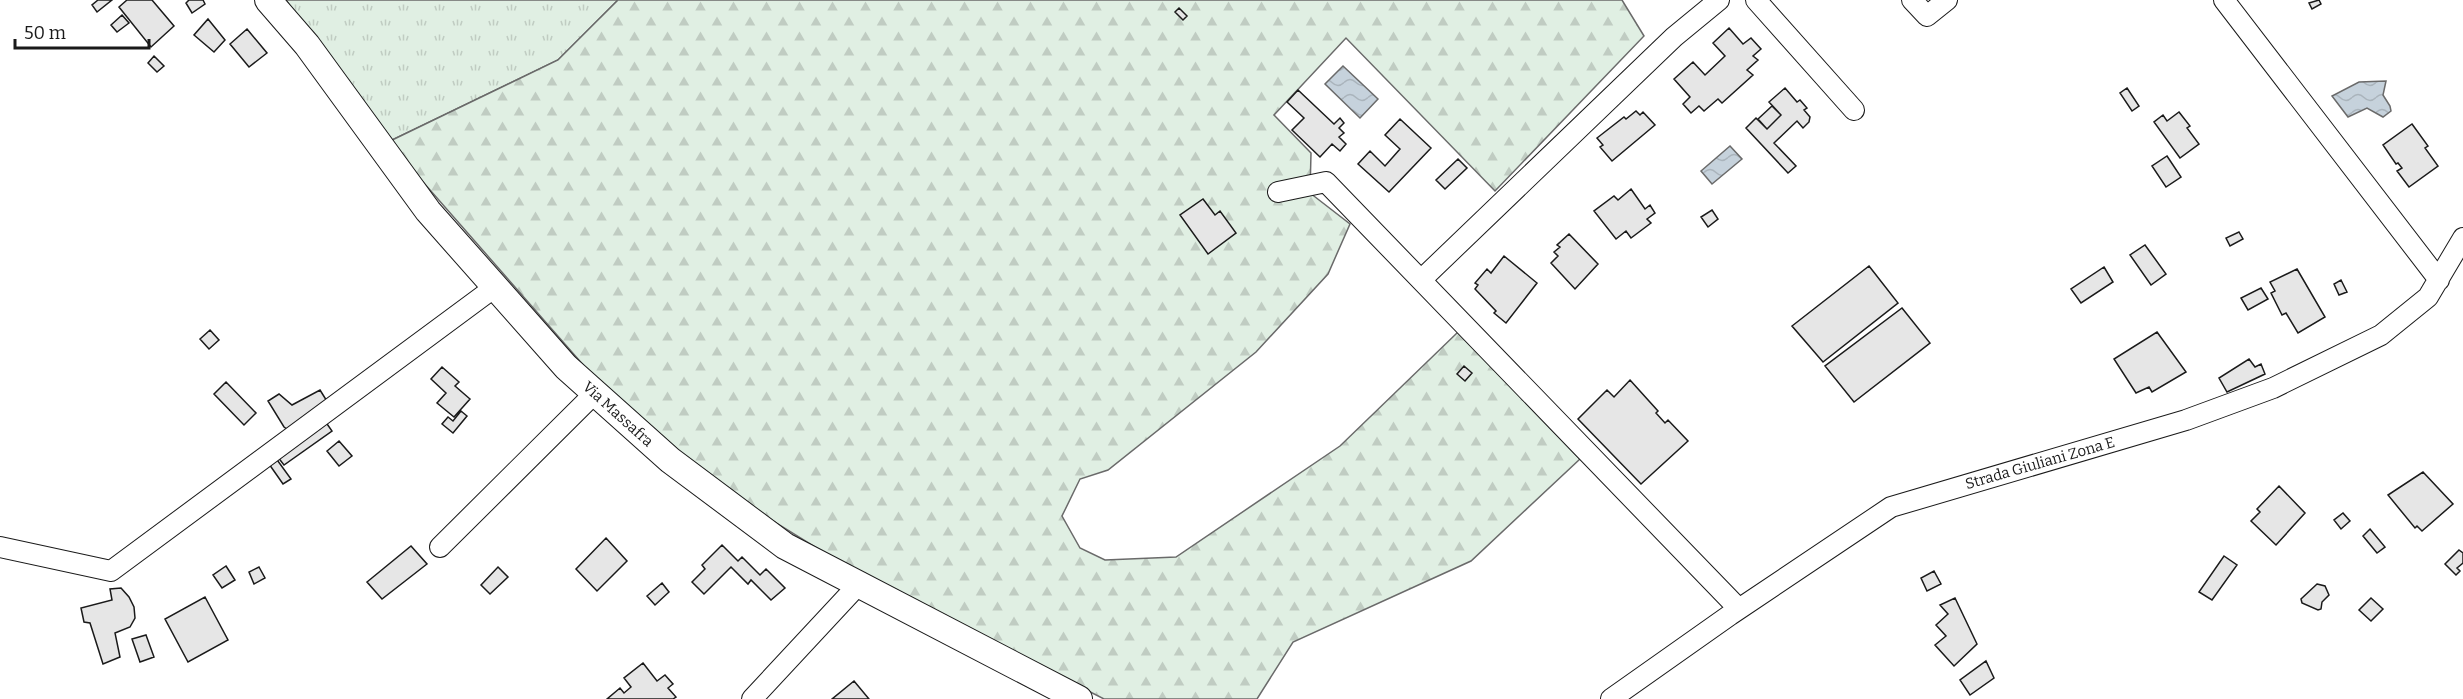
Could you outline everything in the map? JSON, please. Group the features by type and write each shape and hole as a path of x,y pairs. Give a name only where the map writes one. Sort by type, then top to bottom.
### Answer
{"main road":[{"name":"Via Massafra","path":"268,0 307,45 428,211 566,367 670,460 785,546 1079,699"}],"street":[{"path":"1421,280 1674,37 1719,0"},
{"path":"1756,0 1854,110"},
{"path":"1912,0 1927,16 1947,0"},
{"path":"2224,0 2439,280"},
{"path":"1278,192 1326,182 1739,609"},
{"name":"Strada Giuliani Zona E","path":"1611,699 1739,609 1891,507 2186,420 2273,388 2380,335 2428,297 2463,238"},
{"path":"0,547 111,571 495,287"},
{"path":"440,547 595,393"},
{"path":"752,699 859,584"}],"green space":[{"path":"286,0 618,0 558,60 388,142"},
{"path":"618,0 1622,0 1644,36 1495,191 1346,38 1274,115 1311,153 1310,193 1350,224 1328,274 1256,352 1108,470 1080,479 1062,516 1080,548 1105,560 1176,557 1340,446 1458,332 1580,459 1471,561 1293,642 1257,699 1104,699 857,573 723,490 585,367 388,142 558,60"}],"water":[{"path":"1343,66 1378,99 1360,118 1325,84"},
{"path":"2386,81 2383,95 2391,111 2383,117 2367,108 2348,117 2332,96 2359,82"},
{"path":"1730,146 1742,159 1712,184 1701,171"}],"building":[{"path":"98,0 112,0 97,12 92,5"},
{"path":"127,0 152,0 174,26 151,47 119,7"},
{"path":"189,0 203,0 205,4 192,13 186,3"},
{"path":"2319,0 2321,4 2312,9 2309,3"},
{"path":"1179,8 1187,16 1183,20 1175,12"},
{"path":"122,15 129,23 117,32 111,25"},
{"path":"208,19 225,40 214,52 194,35"},
{"path":"1729,28 1743,44 1751,38 1761,49 1753,56 1758,60 1747,70 1753,75 1722,103 1718,99 1704,111 1699,106 1691,113 1683,104 1690,97 1674,79 1693,62 1705,75 1725,56 1713,43"},
{"path":"247,29 267,53 249,67 230,44"},
{"path":"154,56 164,66 157,72 148,63"},
{"path":"1785,88 1797,102 1800,100 1807,108 1804,110 1810,117 1809,122 1803,128 1797,121 1774,143 1796,166 1788,173 1746,128 1756,118 1767,129 1781,115 1769,102"},
{"path":"2127,88 2139,106 2132,111 2120,93"},
{"path":"1298,90 1334,124 1340,118 1344,123 1339,128 1344,133 1339,137 1346,144 1340,151 1332,144 1320,157 1292,130 1304,118 1287,102"},
{"path":"1772,106 1781,115 1767,129 1758,119"},
{"path":"1636,111 1640,115 1643,112 1655,125 1612,161 1600,147 1603,145 1597,138 1624,117 1626,119"},
{"path":"2179,112 2190,126 2187,128 2199,144 2180,158 2154,122 2163,115 2167,121"},
{"path":"1400,119 1431,148 1389,192 1358,164 1370,151 1385,166 1400,149 1385,135"},
{"path":"2412,124 2428,146 2425,148 2438,166 2409,187 2397,171 2402,168 2398,163 2396,164 2383,145"},
{"path":"2167,156 2181,177 2166,187 2152,166"},
{"path":"1458,159 1467,168 1445,189 1436,180"},
{"path":"1631,189 1645,209 1650,205 1655,213 1647,219 1651,223 1631,238 1626,231 1616,239 1594,211 1614,196 1618,200"},
{"path":"1203,199 1215,215 1220,211 1236,233 1208,254 1180,215"},
{"path":"1712,210 1718,219 1708,227 1701,217"},
{"path":"2239,232 2243,239 2230,246 2226,238"},
{"path":"1569,234 1598,264 1575,289 1551,263 1558,256 1554,252 1560,247 1557,245"},
{"path":"2145,245 2166,274 2151,285 2130,255"},
{"path":"1504,256 1537,283 1506,323 1494,313 1496,311 1475,289 1478,285 1475,283 1487,269 1491,273"},
{"path":"1869,266 1898,303 1823,362 1792,326"},
{"path":"2104,267 2113,282 2081,303 2071,289"},
{"path":"2297,269 2325,317 2298,333 2286,313 2282,315 2271,293 2275,291 2270,282"},
{"path":"2341,280 2347,292 2339,295 2334,284"},
{"path":"2261,288 2268,299 2248,310 2241,298"},
{"path":"1902,308 1930,343 1854,402 1825,366"},
{"path":"210,330 219,340 209,349 200,339"},
{"path":"2157,332 2186,372 2152,392 2149,387 2136,393 2114,359"},
{"path":"2249,359 2255,367 2261,364 2265,374 2227,392 2219,378"},
{"path":"1464,366 1472,373 1465,381 1457,374"},
{"path":"442,367 459,382 455,386 470,399 454,417 437,403 446,393 431,379"},
{"path":"1630,380 1658,411 1656,413 1665,423 1668,420 1688,441 1641,484 1578,419 1607,390 1614,397"},
{"path":"226,382 256,413 244,425 214,394"},
{"path":"320,390 330,406 293,433 284,427 268,401 279,394 292,405"},
{"path":"461,411 467,416 453,433 442,424 448,417 453,421"},
{"path":"325,421 332,431 284,465 277,456"},
{"path":"339,441 352,456 339,466 327,451"},
{"path":"275,457 291,479 283,484 269,464"},
{"path":"2423,472 2453,504 2422,531 2417,526 2415,528 2388,495"},
{"path":"2279,486 2305,513 2276,545 2251,521 2260,512 2257,509"},
{"path":"2343,513 2350,521 2341,529 2334,520"},
{"path":"2370,529 2385,547 2377,553 2363,536"},
{"path":"606,538 627,561 597,591 576,569"},
{"path":"722,545 738,561 742,557 760,575 766,569 785,588 771,600 751,580 748,584 731,567 704,594 692,582 705,569 702,565"},
{"path":"411,546 427,564 382,599 367,582"},
{"path":"2459,550 2463,553 2463,563 2457,568 2460,571 2456,575 2445,564"},
{"path":"2224,556 2237,565 2212,600 2199,592"},
{"path":"226,566 235,580 222,588 213,575"},
{"path":"259,567 265,578 254,584 249,572"},
{"path":"498,567 508,577 490,594 481,585"},
{"path":"1934,571 1941,584 1927,591 1921,578"},
{"path":"662,583 669,592 655,605 647,596"},
{"path":"2317,584 2325,586 2329,595 2322,602 2321,609 2318,610 2302,603 2301,599"},
{"path":"121,588 134,607 135,618 130,627 115,633 120,657 103,664 90,623 84,622 81,608 112,600 110,589"},
{"path":"205,597 228,640 188,662 165,619"},
{"path":"1955,598 1977,644 1954,666 1935,645 1946,636 1936,625 1948,614 1940,605"},
{"path":"2371,598 2383,609 2371,621 2359,610"},
{"path":"146,635 154,657 140,662 132,639"},
{"path":"1986,661 1994,678 1970,695 1960,680"},
{"path":"643,663 657,681 665,675 673,684 668,688 676,697 673,699 607,699 620,688 624,693 631,687 624,678"},
{"path":"854,681 869,699 832,699"}]}
